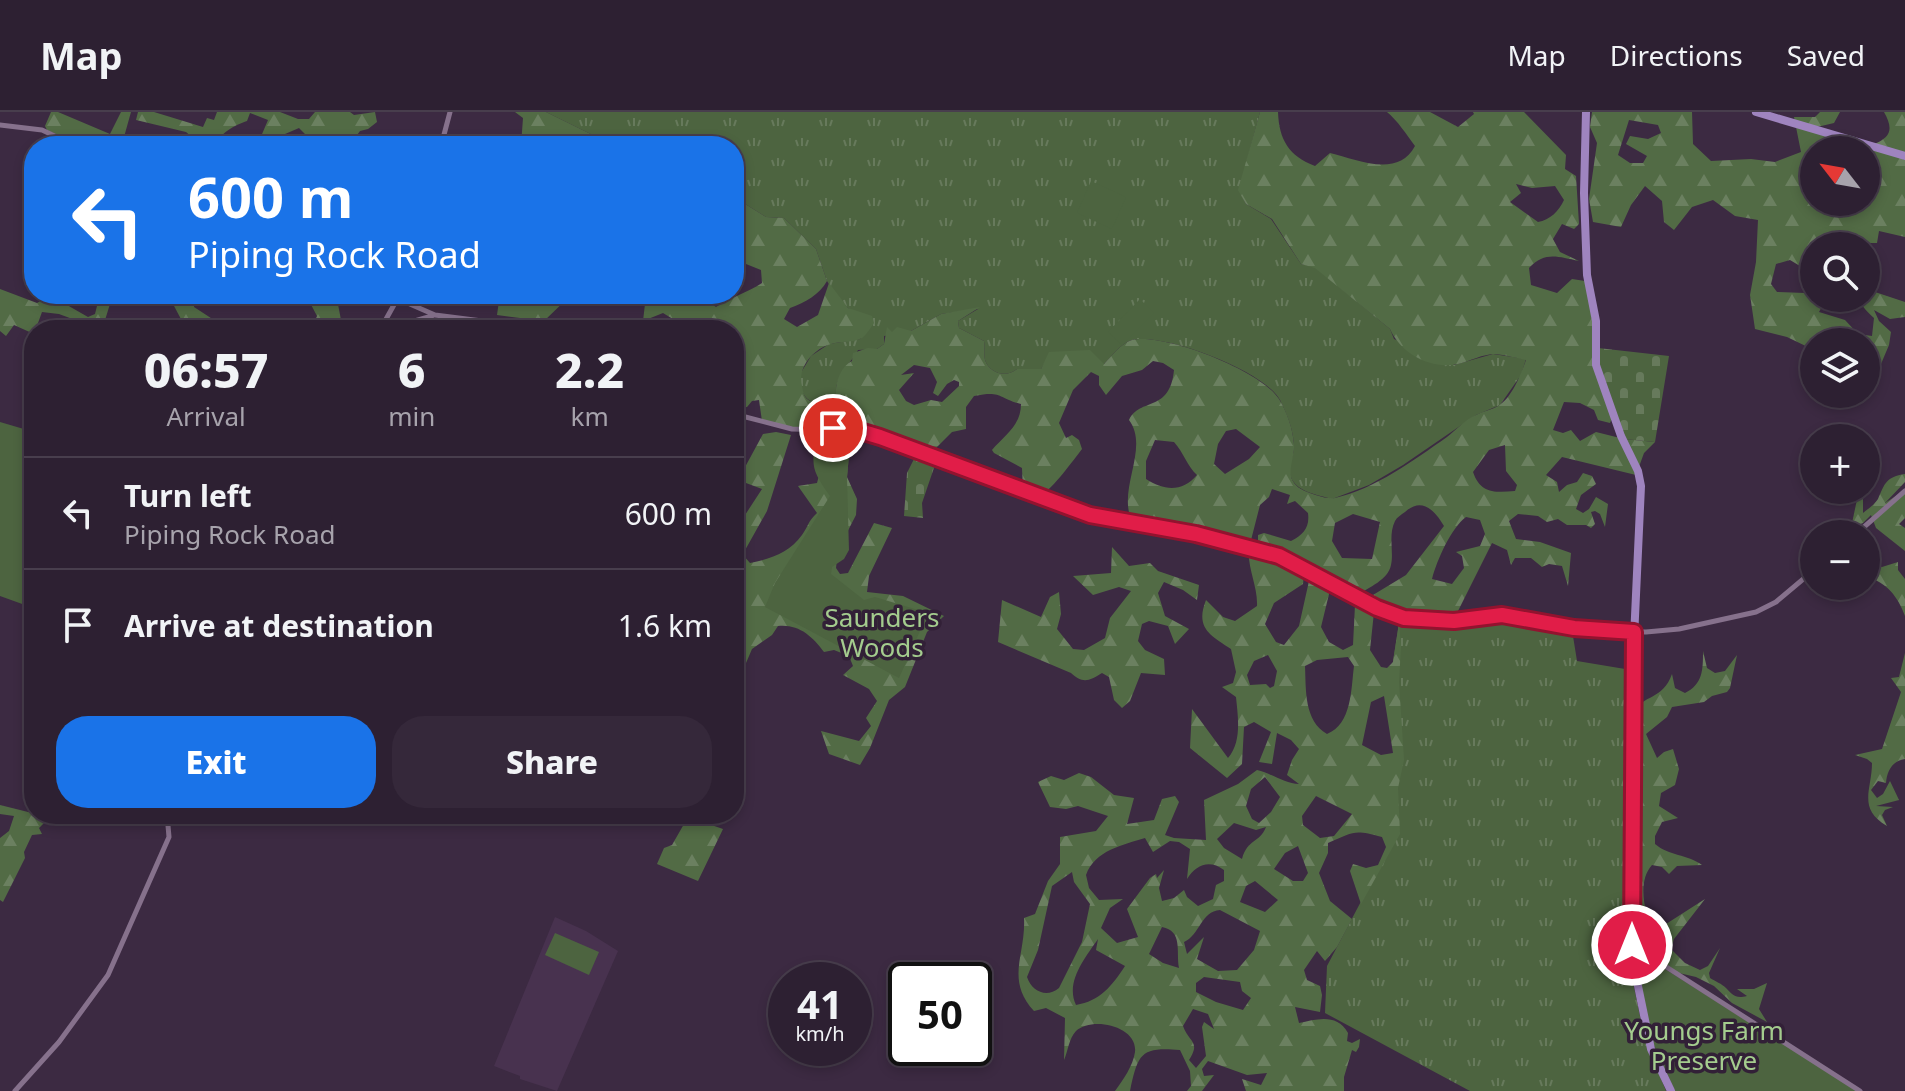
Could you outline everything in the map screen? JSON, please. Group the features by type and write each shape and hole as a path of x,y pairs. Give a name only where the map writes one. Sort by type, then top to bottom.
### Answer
{"main road":[{"path":"1586,112 1584,193 1587,278 1596,321 1595,360 1641,486 1634,632 1632,970 1648,1039 1671,1091"},
{"path":"1756,112 1905,156"}],"street":[{"path":"444,136 450,112"},
{"path":"0,125 42,130 55,136"},
{"path":"413,304 435,315 474,320"},
{"path":"417,320 435,315"},
{"path":"744,417 792,429 860,431 1090,515 1196,534 1263,551 1294,563 1377,608 1404,618 1454,621 1502,615 1574,628 1634,632 1679,629 1756,612 1776,602 1800,582"},
{"path":"1872,520 1905,491"},
{"path":"15,1091 59,1042 108,975 169,837 168,824"},
{"path":"1632,945 1860,1091"}],"shaded area":[{"path":"555,917 586,931 618,951 557,1091 520,1079 520,1076 494,1066"}],"green space":[{"path":"51,112 58,112 110,134 121,112 131,112 124,136 61,136 45,126"},
{"path":"138,112 154,112 203,127 207,118 214,120 217,112 280,112 298,119 309,119 315,112 350,112 354,115 375,112 377,122 356,136 306,136 299,128 280,136 261,136 268,120 250,113 247,121 222,136 191,136 186,132 136,120"},
{"path":"515,112 546,112 595,136 522,136 523,118"},
{"path":"546,112 1260,112 1239,190 1246,204 1271,219 1301,264 1315,267 1390,329 1394,339 1454,365 1493,354 1526,359 1521,375 1500,405 1476,415 1369,485 1332,499 1308,492 1291,477 1294,447 1291,429 1280,400 1271,389 1235,366 1166,342 1132,340 1120,347 1104,364 1045,362 1041,369 1017,369 1004,374 987,365 984,341 959,328 958,321 978,309 941,314 911,331 884,336 884,344 877,349 858,350 840,376 836,394 829,394 817,403 812,402 802,390 799,376 811,356 829,344 860,339 873,323 838,298 827,281 816,249 784,218 766,217 744,203 744,136 595,136"},
{"path":"1260,112 1278,112 1287,146 1298,157 1315,166 1330,153 1376,164 1398,162 1408,156 1415,146 1387,112 1430,112 1458,127 1473,112 1524,112 1566,155 1565,169 1576,176 1579,224 1574,229 1562,224 1553,239 1560,252 1579,261 1552,257 1541,259 1529,268 1531,285 1557,293 1572,279 1585,281 1612,418 1610,423 1598,420 1594,410 1580,403 1564,402 1553,430 1563,433 1571,430 1580,441 1596,432 1655,442 1644,453 1636,475 1562,457 1546,475 1557,482 1559,492 1577,482 1583,473 1592,476 1596,484 1581,495 1576,509 1583,513 1596,497 1608,504 1605,527 1600,514 1595,511 1591,512 1595,524 1591,528 1567,525 1558,519 1547,522 1538,516 1518,514 1509,521 1516,539 1540,542 1571,553 1568,586 1562,566 1549,564 1542,567 1531,558 1515,558 1511,565 1507,550 1492,543 1456,615 1399,616 1370,604 1368,598 1406,575 1444,526 1431,510 1422,505 1416,505 1396,520 1389,570 1382,579 1358,595 1295,561 1258,547 1258,535 1264,533 1291,541 1305,530 1308,513 1295,501 1287,504 1290,495 1272,489 1260,505 1250,544 1130,516 1128,492 1136,442 1129,420 1134,413 1167,393 1174,370 1163,363 1153,361 1142,370 1122,376 1106,395 1099,385 1099,376 1091,372 1073,390 1059,423 1066,438 1072,435 1079,440 1082,449 1043,493 1023,492 1022,468 992,450 1015,425 1021,404 995,394 974,396 966,407 966,429 952,432 929,455 860,431 793,428 762,421 759,400 744,407 744,320 675,320 663,313 643,320 645,304 712,304 716,307 744,304 744,292 762,283 761,270 744,263 744,203 766,217 784,218 816,249 827,281 812,298 790,308 784,319 797,327 818,315 829,283 848,308 872,316 874,323 862,338 824,347 804,366 801,379 804,395 817,403 829,394 836,394 840,375 852,361 853,353 868,348 877,349 884,344 887,327 892,332 897,327 911,331 941,314 980,307 958,321 959,328 984,341 987,365 999,373 1041,369 1049,352 1090,350 1104,364 1128,342 1147,339 1188,348 1233,366 1269,388 1282,404 1293,439 1291,474 1295,484 1308,492 1332,498 1365,488 1394,473 1468,420 1496,407 1508,397 1526,360 1495,354 1458,364 1438,365 1409,353 1390,329 1315,268 1301,264 1272,219 1246,204 1238,190","holes":["1516,184 1532,188 1555,186 1564,200 1554,214 1538,222 1510,202 1521,193","914,365 930,368 937,382 933,393 938,396 954,380 959,382 959,386 942,402 931,400 914,405 906,401 899,390 914,373 901,375","1236,429 1260,447 1249,459 1225,474 1214,464 1218,444 1226,431","1155,440 1174,442 1197,475 1179,487 1160,486 1146,479 1146,461","1505,445 1506,471 1517,485 1515,491 1489,490 1476,479 1473,472 1489,450","1353,514 1380,522 1372,559 1342,558 1332,541 1335,523","1466,517 1480,520 1485,534 1480,546 1456,552 1462,556 1464,568 1452,584 1432,579 1441,554"]},
{"path":"1592,112 1692,112 1693,144 1711,161 1751,159 1775,162 1800,152 1800,216 1880,216 1880,140 1889,131 1884,112 1905,112 1905,155 1892,154 1905,160 1905,237 1879,231 1800,232 1800,266 1790,260 1776,264 1771,284 1777,292 1800,293 1800,312 1819,312 1845,320 1852,328 1800,328 1800,343 1755,329 1750,295 1756,262 1758,220 1735,216 1713,200 1692,207 1674,230 1664,222 1662,201 1645,186 1631,205 1621,227 1593,222 1589,199 1597,143 1590,127","holes":["1629,120 1658,125 1661,133 1648,139 1630,136 1626,144 1647,156 1643,163 1630,163 1618,155"]},
{"path":"1840,112 1834,123 1817,127 1847,136 1800,136 1800,147 1794,117"},
{"path":"1091,181 1126,197 1112,229 1077,213"},
{"path":"0,289 24,298 24,304 67,304 88,317 95,314 98,304 110,304 105,320 75,320 42,312 39,320 24,320 24,330 14,325 6,336 0,331"},
{"path":"1880,294 1905,302 1905,317 1890,319 1878,312 1880,312"},
{"path":"1140,299 1154,313 1122,345 1108,332"},
{"path":"173,304 194,304 194,307 214,320 181,320"},
{"path":"311,304 338,304 341,320 315,320 317,316"},
{"path":"499,304 562,304 545,320 497,315"},
{"path":"1868,312 1875,312 1879,321 1891,332 1880,366 1880,328 1873,328 1874,318"},
{"path":"1598,348 1669,356 1655,442 1624,439 1598,367"},
{"path":"0,422 24,429 24,605 0,596"},
{"name":"Saunders Woods","path":"818,431 851,432 847,478 849,550 844,559 832,567 831,574 864,600 875,597 928,613 899,678 765,607 775,583 830,496 814,466"},
{"path":"776,432 791,435 767,511 744,553 744,517 762,489 744,482 744,469 763,434"},
{"path":"851,432 847,477 857,499 856,515 838,550 836,568 840,574 848,573 874,523 892,528 869,576 867,592 903,596 944,616 927,632 905,687 889,700 860,765 829,754 821,731 859,741 871,726 866,718 877,701 869,689 843,675 853,666 849,656 834,650 824,652 804,632 786,626 778,626 772,635 752,649 744,668 744,556 750,563 779,554 802,535 817,513 798,486 817,483 822,464"},
{"path":"916,455 936,462 922,503 923,518 904,516 907,473"},
{"path":"1905,474 1905,482 1885,503 1905,490 1905,518 1899,524 1905,528 1905,551 1880,531 1880,520 1873,520 1871,515 1866,520 1853,520 1856,504 1863,504 1863,513 1874,504 1880,504 1880,495 1887,482"},
{"path":"1112,547 1129,566 1150,563 1158,571 1199,585 1197,600 1164,582 1158,593 1165,616 1189,629 1175,644 1168,626 1149,621 1142,624 1138,641 1145,650 1164,659 1165,675 1141,673 1130,701 1122,708 1114,700 1109,677 1102,673 1083,680 998,642 1002,600 1041,617 1050,597 1059,592 1061,614 1057,629 1073,649 1084,650 1105,638 1110,618 1131,591 1119,587 1093,595 1073,576 1111,573"},
{"path":"1249,548 1277,557 1304,572 1303,584 1274,603 1265,624 1276,642 1284,645 1299,626 1309,581 1330,590 1321,627 1329,642 1343,650 1353,645 1355,605 1374,612 1370,650 1381,667 1387,668 1393,662 1399,623 1404,760 1398,788 1400,834 1361,904 1350,871 1353,864 1366,868 1378,865 1386,847 1382,837 1354,833 1328,843 1328,853 1319,873 1330,901 1352,919 1337,947 1325,961 1317,951 1304,970 1307,980 1320,986 1320,1012 1295,1007 1299,1023 1320,1019 1338,1022 1348,1033 1347,1041 1352,1043 1360,1039 1359,1047 1356,1052 1352,1050 1344,1077 1344,1091 1246,1091 1242,1079 1261,1085 1267,1073 1247,1075 1208,1061 1202,1069 1204,1076 1214,1075 1202,1091 1187,1091 1191,1086 1190,1071 1180,1050 1167,1049 1143,1055 1130,1091 1115,1091 1134,1057 1134,1043 1129,1036 1113,1026 1092,1024 1083,1027 1074,1034 1064,1060 1065,1018 1046,1008 1034,1011 1020,988 1024,918 1035,914 1048,881 1060,864 1060,837 1096,831 1108,816 1078,806 1066,809 1050,807 1038,782 1051,776 1064,780 1079,773 1091,777 1114,795 1134,798 1127,824 1154,820 1162,799 1175,796 1179,802 1165,835 1206,840 1204,800 1238,784 1257,770 1299,784 1287,775 1299,749 1291,740 1277,733 1272,764 1259,762 1271,732 1254,722 1244,727 1242,764 1227,778 1190,748 1192,709 1228,758 1235,745 1238,729 1236,697 1222,687 1233,683 1236,672 1231,649 1206,630 1202,618 1206,600 1223,617 1235,621 1257,606","holes":["1268,655 1277,671 1274,686 1250,685 1247,675 1254,661","1348,657 1354,666 1351,695 1346,714 1335,729 1327,734 1319,728 1310,713 1305,666 1317,660","1384,696 1393,753 1381,755 1362,745 1371,702","1265,777 1280,797 1271,812 1259,823 1252,819 1246,806 1251,789","1316,796 1352,814 1334,836 1320,838 1303,825 1302,816","1234,823 1256,830 1266,827 1247,848 1242,859 1224,848 1217,839","1145,838 1153,852 1170,841 1179,842 1190,849 1187,879 1194,870 1208,864 1224,870 1224,881 1216,885 1213,899 1198,906 1184,890 1174,898 1162,901 1159,888 1164,870 1157,878 1156,874 1127,909 1138,937 1117,943 1101,928 1110,908 1123,899 1099,900 1089,888 1086,875 1096,860 1119,846","1298,846 1308,873 1303,881 1293,881 1274,869 1285,853","1072,872 1074,882 1090,904 1082,942 1059,988 1050,993 1040,992 1027,977 1038,950 1052,886","1255,881 1278,900 1265,912 1240,902 1246,886","1220,910 1260,931 1254,950 1237,970 1218,971 1197,959 1204,937 1187,954 1184,942 1204,919","1162,927 1169,929 1176,937 1179,968 1149,954","1098,939 1096,950 1125,966 1105,992 1076,1005 1073,988 1082,962","1204,977 1240,982 1242,991 1251,998 1243,1010 1196,992 1196,983","1193,1009 1208,1014 1214,1029 1204,1022 1206,1056 1196,1068 1189,1060 1194,1045 1183,1026"]},
{"path":"1898,562 1898,570 1905,579 1905,616 1891,591 1880,583 1882,567"},
{"path":"1494,617 1572,630 1577,661 1631,670 1630,968 1645,1040 1666,1091 1470,1091 1325,1013 1327,966 1396,835 1394,785 1400,758 1390,680 1399,623"},
{"path":"1703,651 1707,668 1715,673 1725,671 1737,655 1730,688 1704,702 1672,707 1667,717 1646,734 1657,758 1673,749 1679,769 1675,785 1661,793 1659,806 1678,818 1662,822 1655,836 1655,844 1702,865 1677,866 1669,874 1662,867 1652,865 1644,880 1645,907 1652,933 1705,899 1674,939 1671,949 1685,963 1700,970 1708,966 1720,948 1709,973 1710,978 1737,997 1747,996 1737,989 1754,989 1767,983 1759,1009 1767,1022 1732,1003 1714,986 1679,973 1633,944 1634,712 1663,689 1672,674 1675,688 1685,693 1691,689 1701,676"},
{"path":"1905,653 1905,759 1891,767 1886,783 1878,781 1871,790 1877,798 1890,781 1899,800 1876,806 1893,807 1882,815 1887,826 1869,805 1872,763 1855,755 1882,749 1901,692 1891,678 1899,677"},
{"path":"0,805 24,811 24,824 43,824 39,828 42,834 32,835 24,852 25,858 3,902 0,900 0,838 9,831 14,816 0,814"},
{"path":"684,824 708,824 723,829 698,881 657,864 664,848 672,845"},
{"path":"555,933 599,952 589,975 545,955"},
{"name":"Youngs Farm Preserve","path":"1635,950 1858,1091 1675,1091 1651,1039"}],"route":[{"path":"833,428 880,437 1090,515 1196,534 1279,556 1394,616 1454,621 1502,615 1574,628 1634,632 1632,945"}]}
